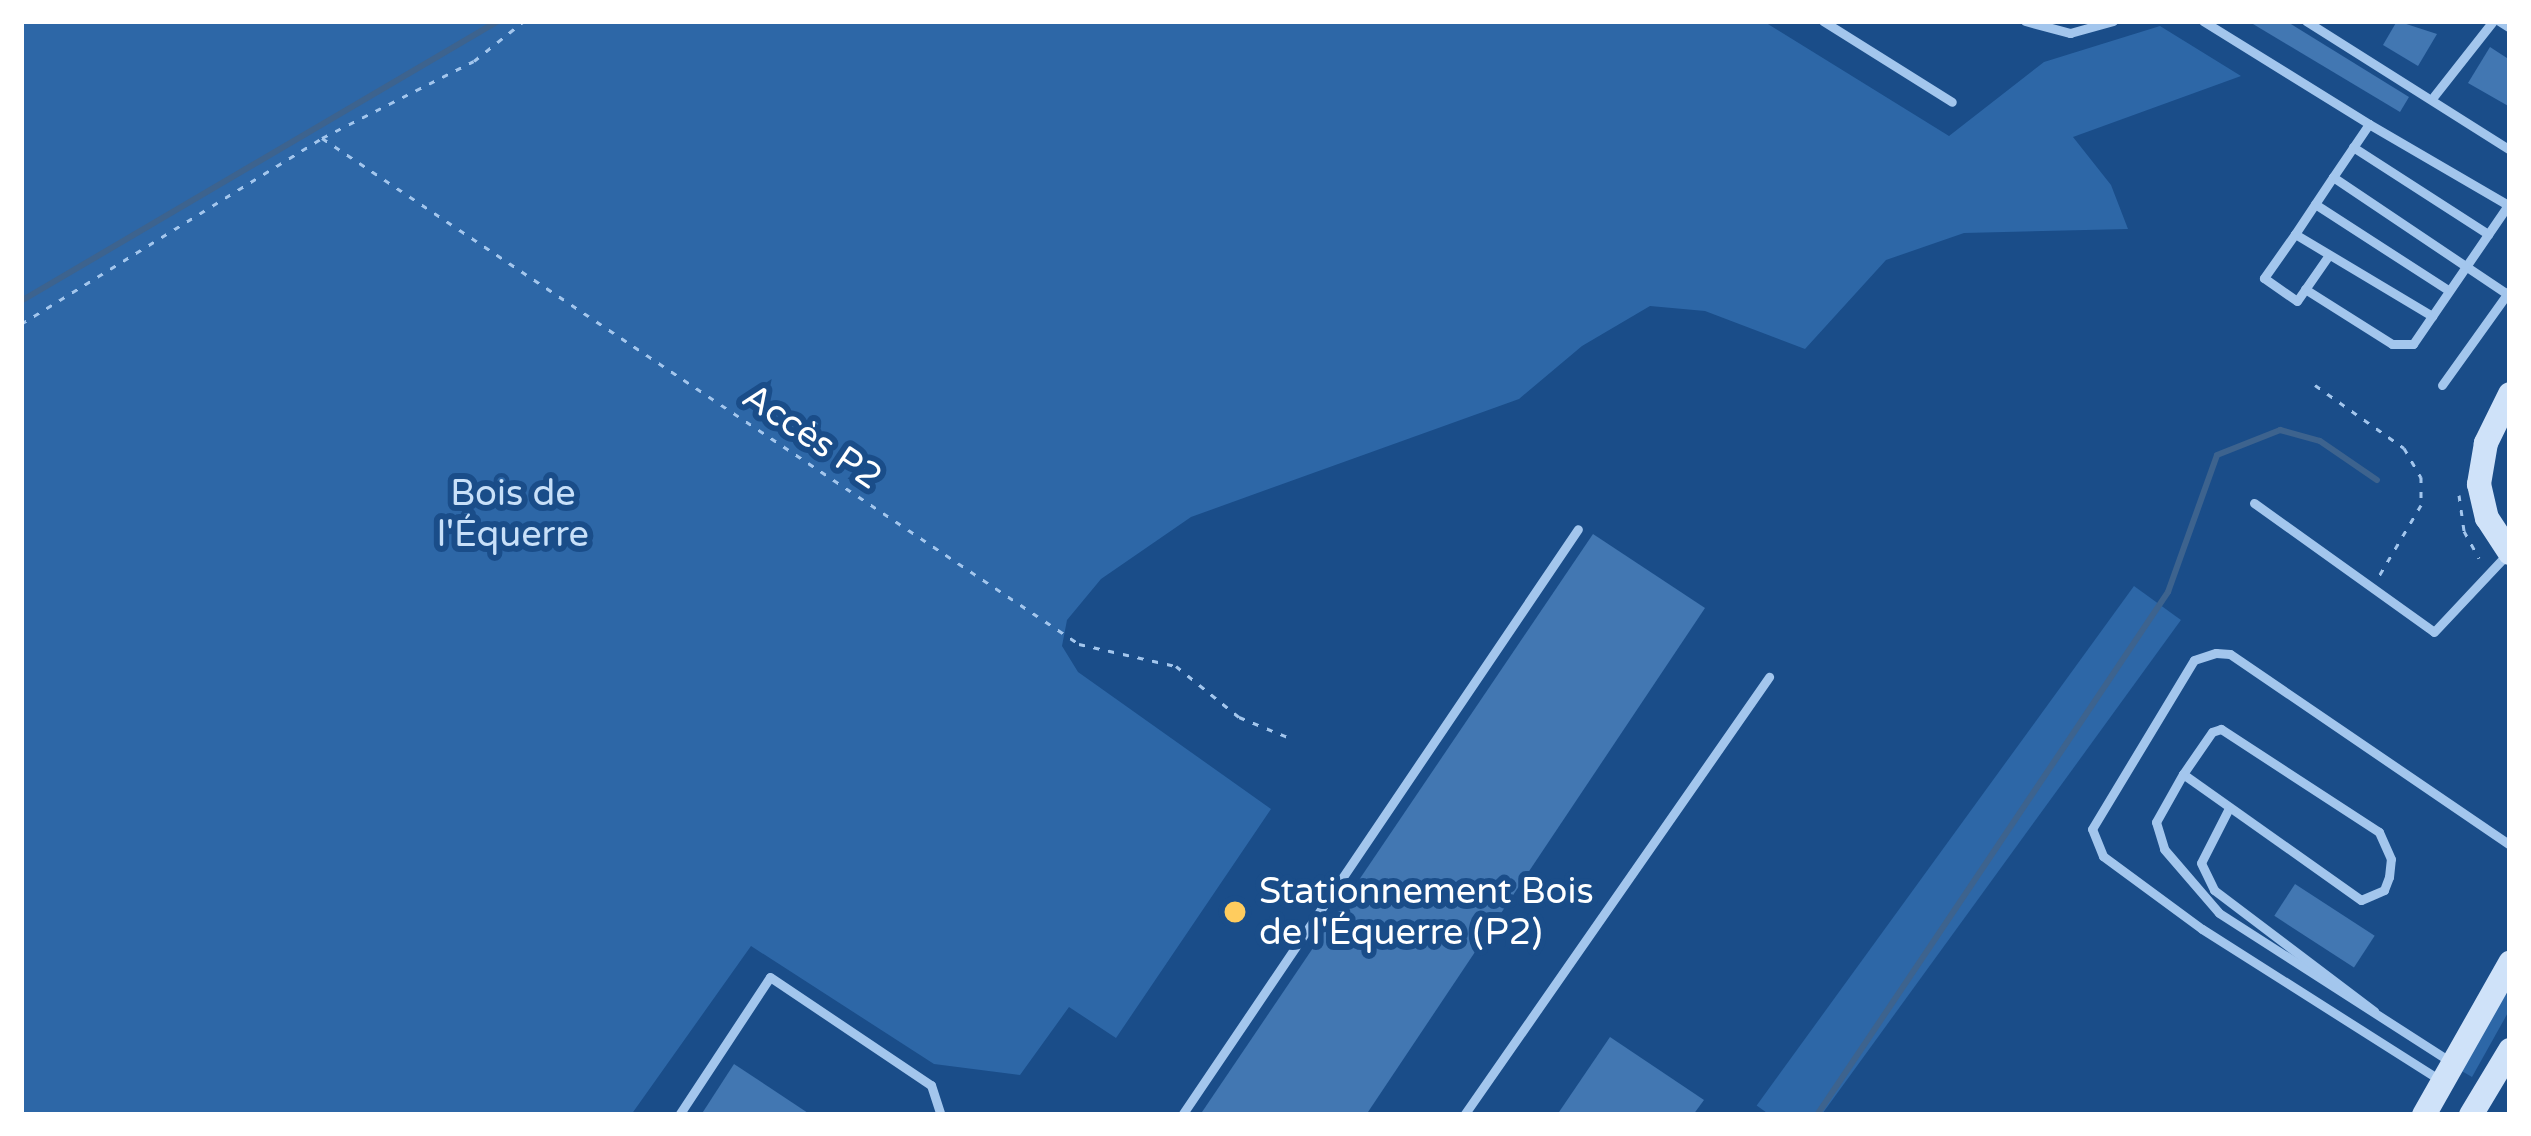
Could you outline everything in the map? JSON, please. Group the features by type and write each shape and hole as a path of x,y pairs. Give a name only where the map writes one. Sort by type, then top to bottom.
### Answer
{"main road":[{"path":"2509,552 2481,497 2483,451 2510,394"},
{"path":"2439,1089 2510,963"},
{"path":"2486,1089 2510,1038"},
{"path":"2471,1115 2510,1050"}],"lane":[{"path":"1823,21 1952,102"},
{"path":"2024,21 2062,33 2113,21"},
{"path":"2062,33 2068,21"},
{"path":"2203,21 2509,204 2418,340 2402,347 2305,289"},
{"path":"2306,21 2434,96 2446,112 2510,151"},
{"path":"2434,96 2496,21 2510,27"},
{"path":"2329,255 2297,301 2264,278 2369,124"},
{"path":"2353,147 2488,234"},
{"path":"2333,177 2509,293 2442,385"},
{"path":"2314,204 2448,290"},
{"path":"2295,234 2432,316"},
{"path":"2254,503 2434,632 2509,552"},
{"path":"1182,1115 1579,529"},
{"path":"2471,1115 2103,856 2092,829 2194,660 2230,653 2510,845"},
{"path":"1464,1115 1768,677"},
{"path":"2183,774 2360,900 2384,890 2391,859 2379,832 2233,730 2212,731 2183,774 2156,823 2188,883 2219,913 2377,1015"},
{"path":"2228,810 2201,863 2214,890 2377,1015 2439,1089"},
{"path":"679,1115 770,977 931,1084 942,1115"}],"path":[{"path":"21,324 322,138 474,61 524,21"},
{"name":"Accès P2","path":"322,138 1079,644 1176,666 1239,716 1290,738"},
{"path":"2315,385 2404,448 2421,477 2421,506 2372,588"}],"green space":[{"name":"Bois de l'Équerre","path":"21,21 1763,21 1949,136 2044,62 2160,26 2241,76 2073,137 2111,185 2128,229 1964,233 1886,260 1805,349 1705,311 1650,306 1582,346 1519,399 1191,517 1101,579 1067,620 1062,646 1078,672 1271,809 1116,1038 1069,1007 1020,1075 934,1064 751,946 631,1115 21,1115"},
{"path":"2134,586 2181,620 1821,1115 1770,1115 1757,1105"},
{"path":"2510,982 2510,1009 2472,1077 2460,1070"}],"building":[{"path":"2248,21 2286,21 2409,97 2400,112"},
{"path":"2397,21 2437,34 2418,66 2383,45"},
{"path":"2490,47 2510,60 2510,107 2468,83"},
{"path":"1593,534 1705,608 1366,1115 1200,1115"},
{"path":"2295,884 2375,936 2354,968 2274,916"},
{"path":"1610,1037 1704,1100 1693,1115 1557,1115"},
{"path":"734,1064 811,1115 701,1115"}],"waterway":[{"path":"21,301 498,21"},
{"path":"1817,1115 2168,592 2217,455 2280,430 2320,441 2377,480"}],"place":[{"name":"Stationnement Bois de l'Équerre (P2)","path":"1235,912"}]}
